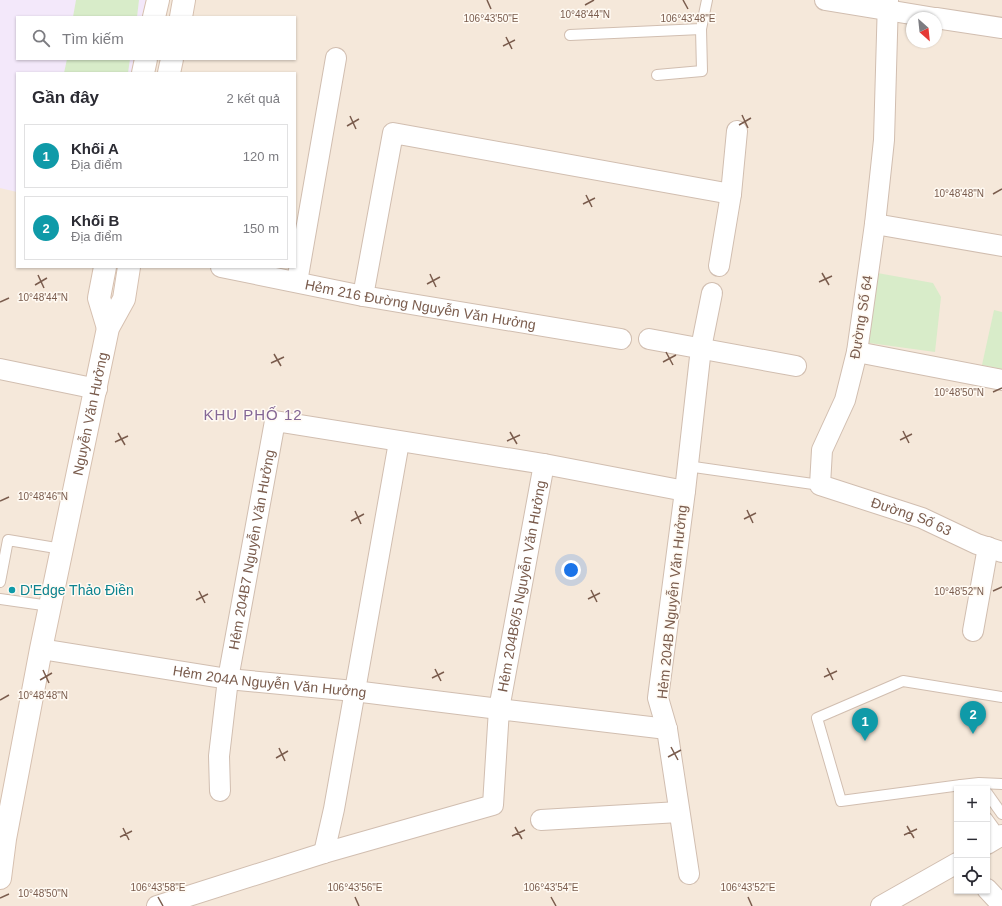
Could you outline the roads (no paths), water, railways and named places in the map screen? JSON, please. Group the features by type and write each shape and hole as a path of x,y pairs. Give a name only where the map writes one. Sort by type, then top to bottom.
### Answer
{"main road":[{"path":"154,16 158,0"},
{"path":"181,16 184,0"},
{"path":"143,72 146,60"},
{"path":"169,72 172,60"},
{"name":"Nguyễn Văn Hưởng","path":"105,268 99,298 108,328"},
{"name":"Nguyễn Văn Hưởng","path":"0,878 2,839 97,389 108,328 124,298 129,268"}],"street":[{"path":"825,0 888,6 912,12"},
{"name":"Đường Số 64","path":"820,485 822,450 845,400 857,352 875,224 884,140 888,6"},
{"path":"942,19 1002,28"},
{"path":"297,282 336,58"},
{"path":"719,266 731,194 737,131"},
{"path":"363,296 393,133 731,194"},
{"path":"875,224 1002,246"},
{"name":"Hẻm 216 Đường Nguyễn Văn Hưởng","path":"226,268 363,296 621,339"},
{"path":"685,491 701,348 712,293"},
{"path":"649,339 796,366"},
{"path":"857,352 1002,380"},
{"path":"0,368 97,389"},
{"name":"Hẻm 204B Nguyễn Văn Hưởng","path":"275,421 544,464 685,491 658,698 666,729 689,874"},
{"name":"Hẻm 204B7 Nguyễn Văn Hưởng","path":"228,679 275,421"},
{"path":"324,853 334,809 399,442"},
{"name":"Hẻm 204B6/5 Nguyễn Văn Hưởng","path":"499,709 544,464"},
{"name":"Đường Số 63","path":"820,485 922,518 977,544 995,549"},
{"path":"973,631 995,549"},
{"name":"Hẻm 204A Nguyễn Văn Hưởng","path":"41,649 228,679 354,691 499,709"},
{"path":"220,790 219,756 228,679"},
{"path":"159,906 324,853 493,805 499,709 666,729"},
{"path":"541,820 679,812"},
{"path":"881,906 954,865"},
{"path":"990,892 1002,905"}],"lane":[{"path":"657,75 702,71 701,29 707,0"},
{"path":"570,35 701,29"},
{"path":"688,466 820,485"},
{"path":"0,582 8,540 62,549"},
{"path":"0,599 50,606"},
{"path":"954,788 841,801 817,718 903,681 1002,697"},
{"path":"982,786 1002,784"},
{"path":"990,797 1002,814"},
{"path":"989,822 996,838"}],"place":[{"name":"D'Edge Thảo Điền","path":"12,590"},
{"name":"Khối B","path":"973,734"},
{"name":"Khối A","path":"865,741"}],"district":[{"name":"KHU PHỐ 12","path":"253,414"}]}
